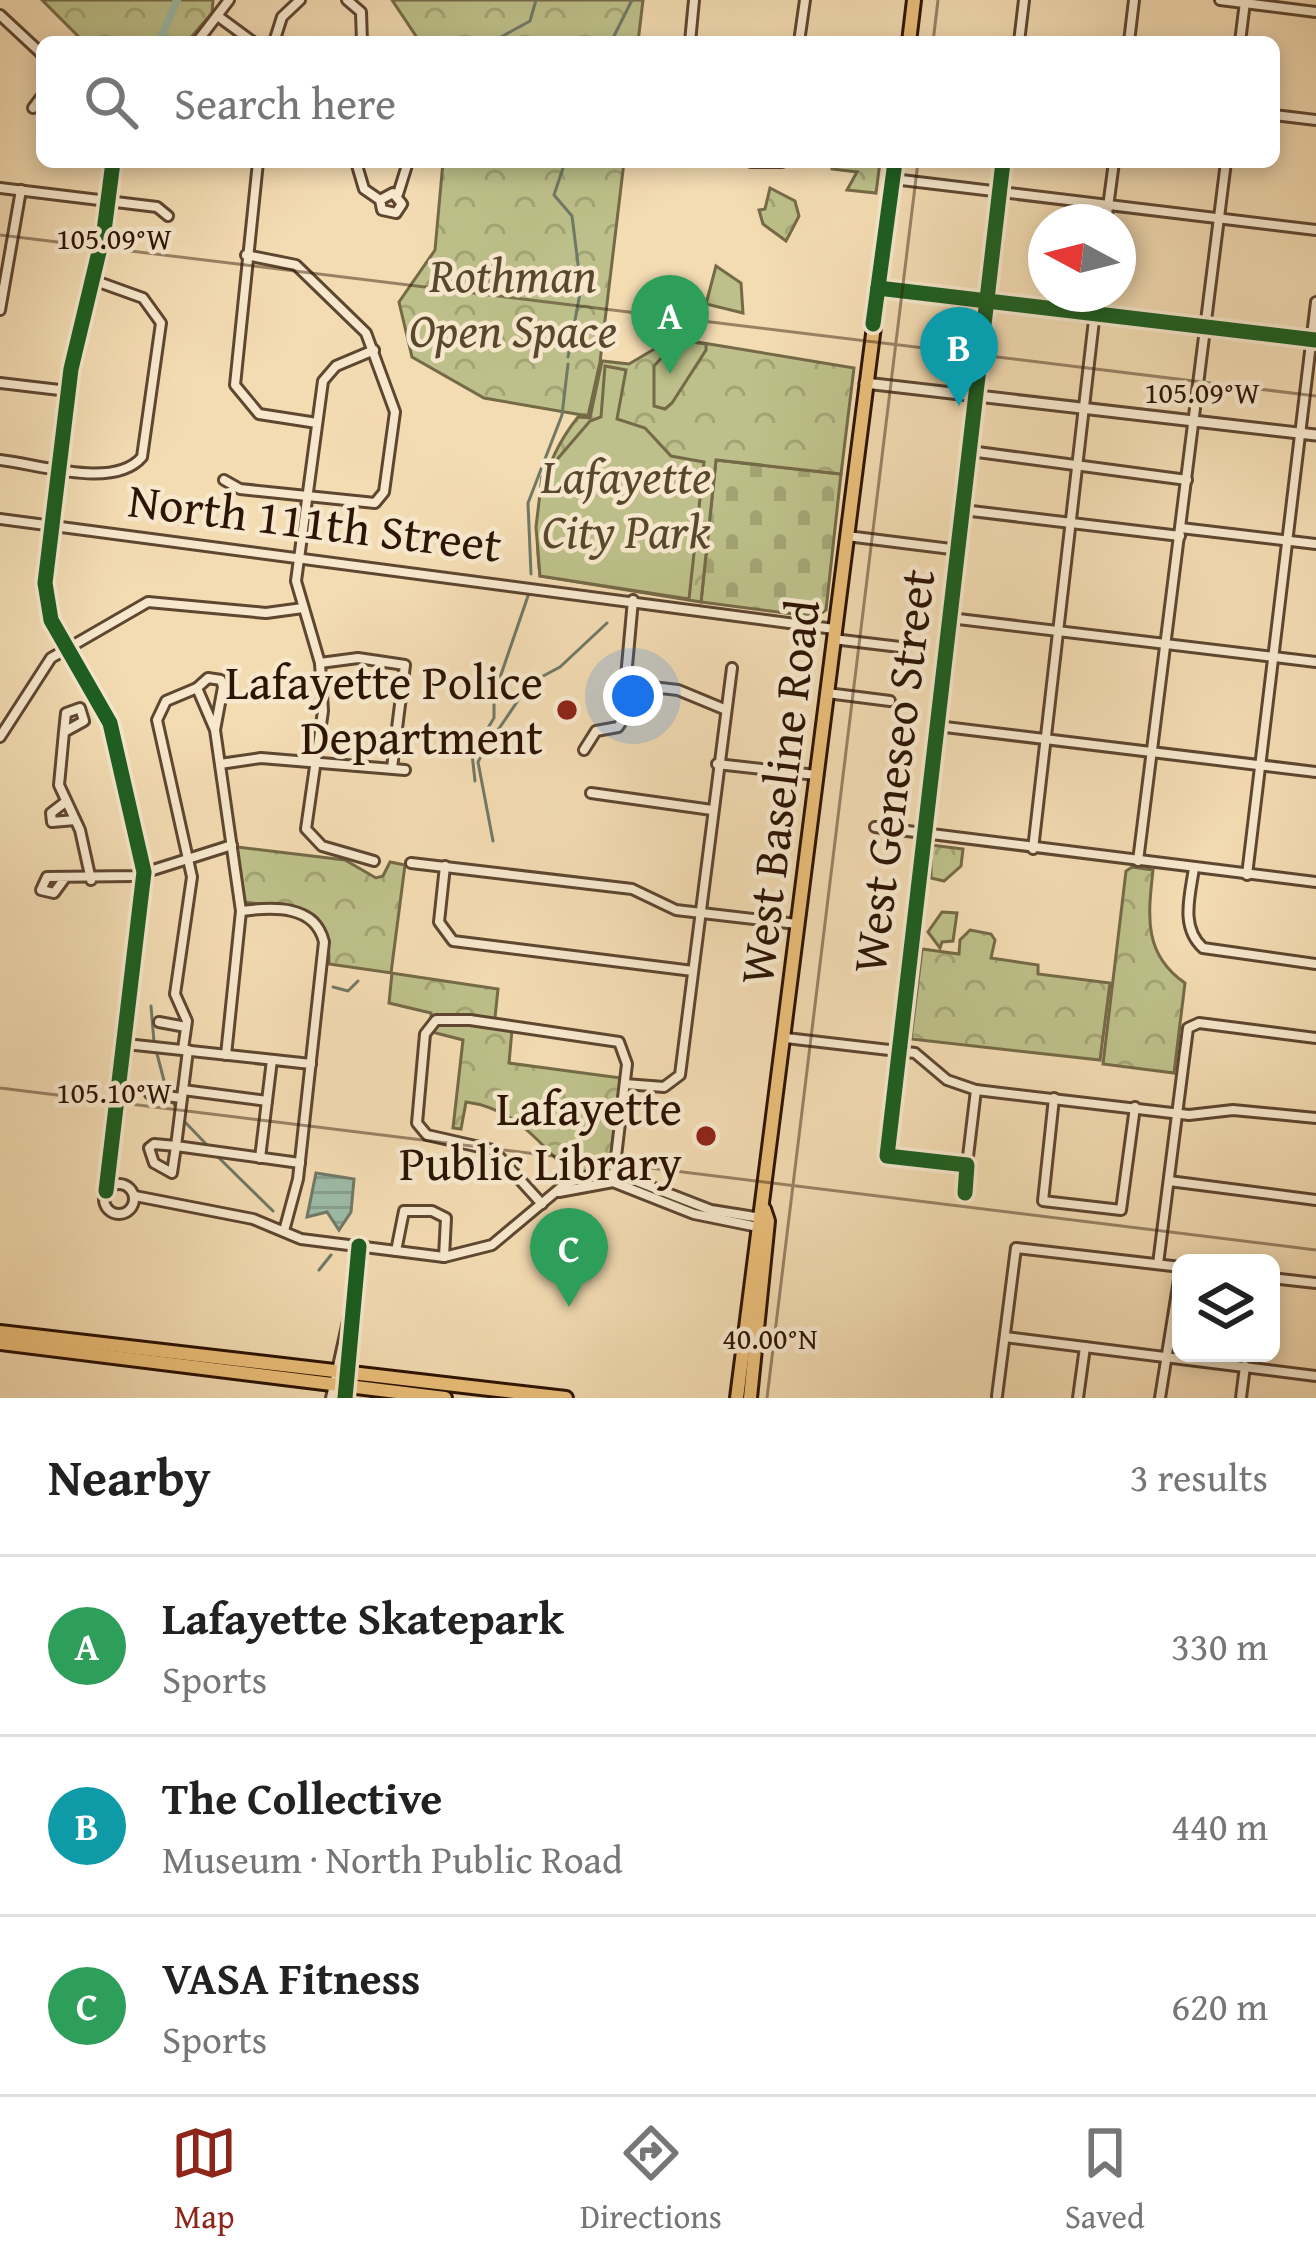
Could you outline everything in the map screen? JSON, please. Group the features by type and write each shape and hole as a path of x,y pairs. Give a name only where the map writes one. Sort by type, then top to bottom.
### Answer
{"main road":[{"path":"910,36 914,0"},
{"name":"West Baseline Road","path":"744,1395 894,168"},
{"path":"0,1332 339,1385 566,1398"},
{"path":"0,1343 445,1398"}],"street":[{"path":"202,36 229,0"},
{"path":"276,36 280,21 300,0"},
{"path":"347,0 361,12 362,36"},
{"path":"691,36 694,0"},
{"path":"800,36 805,0"},
{"path":"1020,36 1024,0"},
{"path":"1130,36 1134,0"},
{"path":"1220,0 1316,11"},
{"path":"1241,36 1245,2"},
{"path":"0,15 36,48"},
{"path":"219,17 245,36"},
{"path":"33,108 36,104"},
{"path":"1280,117 1316,120"},
{"path":"112,168 68,391 46,600 66,648 110,723 144,872 106,1206 122,1214 134,1201"},
{"path":"257,168 232,372 238,394 260,414 317,423"},
{"path":"358,168 364,189 380,200 386,214 396,213 402,204 398,195 406,168"},
{"name":"West Geneseo Street","path":"968,1166 887,1156 1002,168"},
{"path":"1108,204 1113,168"},
{"path":"1138,861 1225,168"},
{"path":"892,179 1100,204"},
{"path":"0,188 158,208 168,216"},
{"path":"0,310 21,190"},
{"path":"380,200 388,193 398,195"},
{"path":"1136,208 1316,230"},
{"path":"224,479 240,489 368,505 384,492 394,401 366,332 296,265 246,255"},
{"path":"0,460 122,472 136,464 145,449 161,331 158,313 143,298 93,280"},
{"path":"878,288 1314,340"},
{"path":"1247,875 1316,302"},
{"path":"1033,849 1095,314"},
{"path":"374,350 328,372 296,581 320,663 317,764 306,808 310,836 322,846 374,861"},
{"path":"0,383 68,391"},
{"path":"865,383 1316,435"},
{"path":"970,451 1187,480"},
{"path":"963,510 1316,544"},
{"name":"North 111th Street","path":"0,519 633,600 900,647"},
{"path":"847,536 958,550"},
{"path":"584,750 596,731 618,728 633,600"},
{"path":"0,736 37,672 66,648 148,602 266,614 303,608"},
{"path":"950,618 1316,662"},
{"path":"320,663 358,658 405,665 392,768"},
{"path":"625,1084 664,1087 680,1075 732,668"},
{"path":"215,730 223,698 220,680 201,681 197,688 166,701 157,720 190,858 189,908 175,994 184,1006 186,1050 183,1094 176,1146 172,1173 154,1163 149,1148 176,1146 299,1163"},
{"path":"626,684 678,690 724,709"},
{"path":"197,688 215,730 241,910 226,1054"},
{"path":"827,693 890,701"},
{"path":"0,713 10,720"},
{"path":"937,726 1316,772"},
{"path":"64,732 59,774 64,802 75,820 91,880"},
{"path":"220,764 261,758 405,770"},
{"path":"717,764 817,775"},
{"path":"590,793 712,810"},
{"path":"64,802 51,813 52,823 75,820"},
{"path":"874,827 1316,883"},
{"path":"65,878 91,880 144,872 232,845"},
{"path":"410,863 632,889 666,906 800,924"},
{"path":"446,866 439,922 453,941 693,970"},
{"path":"1194,868 1188,917 1190,931 1203,948 1316,964"},
{"path":"241,910 300,913 322,933 299,1163 284,1231"},
{"path":"542,1204 493,1150 422,1131 415,1116 428,1026 445,1017 608,1036 625,1048 614,1178"},
{"path":"159,1022 186,1027"},
{"path":"1158,1264 1186,1034 1194,1024 1316,1038"},
{"path":"786,1039 915,1053 947,1080 976,1090 1177,1112 1233,1109 1316,1118"},
{"path":"126,1044 311,1064"},
{"path":"260,1158 272,1060"},
{"path":"965,1193 976,1090"},
{"path":"150,1094 267,1101"},
{"path":"1054,1098 1043,1201 1121,1210 1135,1107"},
{"path":"112,1156 134,1201 253,1219 284,1231 359,1246 444,1257 492,1245 558,1192 614,1178 694,1214 763,1221"},
{"path":"1169,1181 1316,1200"},
{"path":"106,1191 123,1184"},
{"path":"396,1251 404,1211 432,1211 446,1218 444,1257"},
{"path":"339,1385 359,1246"},
{"path":"997,1396 1011,1262 1019,1248 1172,1266"},
{"path":"1280,1279 1316,1283"},
{"path":"1160,1398 1172,1334"},
{"path":"1005,1337 1316,1376"},
{"path":"1078,1398 1085,1347"},
{"path":"1241,1398 1245,1366"}],"green space":[{"path":"42,0 213,0 212,13 192,36 78,36"},
{"path":"392,0 643,0 639,36 416,36"},
{"name":"Rothman Open Space","path":"442,168 623,168 600,362 588,416 484,398 412,357 399,302 435,250"},
{"path":"879,168 876,193 847,190 857,172 832,169"},
{"path":"770,188 795,201 799,216 786,241 763,224 759,210 765,209"},
{"path":"716,266 741,283 743,313 706,304"},
{"name":"Lafayette City Park","path":"673,338 854,368 841,474 716,460 701,602 540,576 539,512 547,473 578,417 590,418 602,361 629,364"},
{"path":"678,340 706,344 706,350 672,403 665,409 654,406 654,366"},
{"path":"605,366 626,370 617,419 645,428 671,456 704,462 689,599 540,576 536,527 542,477 590,421 601,417"},
{"path":"716,460 841,474 826,610 816,617 701,602"},
{"path":"931,845 963,849 961,866 944,881 931,878"},
{"path":"237,847 345,860 376,878 383,876 390,862 405,865 391,973 329,964 323,927 306,910 244,902"},
{"path":"1132,867 1153,870 1151,933 1162,960 1185,983 1174,1073 1103,1064 1126,871"},
{"path":"942,912 957,913 953,941 942,942 940,948 928,932"},
{"path":"970,930 991,934 995,940 991,958 1038,965 1038,974 1110,983 1100,1060 911,1039 922,949 959,954 960,940"},
{"path":"392,973 498,989 494,1027 512,1030 509,1063 621,1078 611,1168 572,1176 525,1128 483,1106 466,1102 461,1129 453,1128 463,1040 432,1032 431,1013 389,1003"}],"shaded area":[{"path":"316,1173 354,1179 351,1212 339,1230 327,1212 307,1217"}],"waterway":[{"path":"162,36 177,0"},
{"path":"503,36 530,21 536,0"},
{"path":"614,36 632,0"},
{"path":"563,168 554,195 572,216 581,288 568,357"},
{"path":"531,574 528,503 562,415 568,364"},
{"path":"475,781 472,754 494,718 494,695 528,596"},
{"path":"493,841 478,762 530,683 560,667 607,623"},
{"path":"333,987 348,991 358,981"},
{"path":"151,1006 154,1042"},
{"path":"156,1050 167,1092"},
{"path":"173,1102 176,1108"},
{"path":"184,1121 208,1146"},
{"path":"218,1157 273,1211"},
{"path":"319,1270 331,1255"}],"cycle path":[{"path":"106,1191 144,872 110,723 51,620 45,583 71,369 104,231 112,168"},
{"path":"873,324 894,168"},
{"path":"965,1193 967,1165 887,1156 1002,168"},
{"path":"878,288 1316,340"},
{"path":"345,1398 359,1246"}],"place":[{"name":"Lafayette Skatepark","path":"670,374"},
{"name":"The Collective","path":"959,406"},
{"name":"Lafayette Police Department","path":"567,710"},
{"name":"Lafayette Public Library","path":"706,1136"},
{"name":"VASA Fitness","path":"569,1307"}]}
